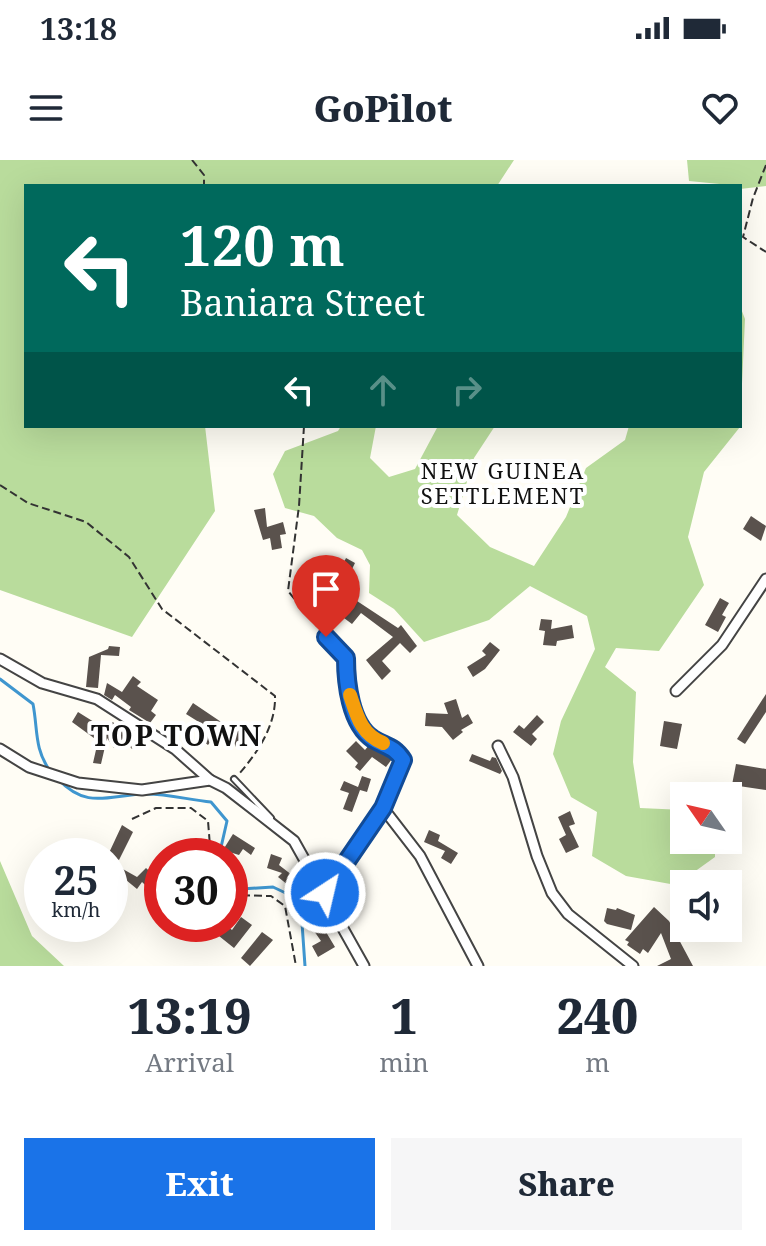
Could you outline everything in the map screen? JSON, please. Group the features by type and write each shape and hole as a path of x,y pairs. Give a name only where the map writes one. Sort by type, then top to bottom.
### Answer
{"street":[{"path":"676,691 722,645 766,579"},
{"path":"325,893 383,808 403,760 395,748 371,738 357,720 346,679 346,658 326,637"},
{"path":"0,659 42,683 97,699 175,749 210,780 226,788 294,841 364,966"},
{"path":"498,746 513,777 537,856 552,893 568,914 633,966"},
{"path":"0,749 29,767 78,783 109,788 142,790 210,780"},
{"path":"383,808 420,856 478,966"}],"lane":[{"path":"234,779 294,841"}],"path":[{"path":"192,160 204,175 204,184"},
{"path":"766,165 743,237 766,252"},
{"path":"304,428 299,506 288,591 326,637"},
{"path":"0,485 28,503 86,522 129,557 162,609 275,696 275,710 257,753 234,779"},
{"path":"132,819 156,808 191,808 208,821 209,838"},
{"path":"248,895 271,896 285,906 296,966"}],"green space":[{"path":"0,160 514,160 498,184 24,184 24,428 205,428 215,511 132,637 0,590"},
{"path":"687,160 766,160 766,186 742,189 742,184 689,181"},
{"path":"742,311 745,319 742,384"},
{"path":"340,428 376,428 370,458 389,477 415,469 437,428 494,428 474,458 457,515 490,547 534,566 566,517 586,468 625,440 628,428 739,428 704,472 688,537 704,585 659,651 616,648 605,667 636,692 633,762 640,808 670,809 670,854 715,854 697,870 670,870 670,884 626,876 592,856 597,812 571,797 553,754 561,721 595,649 587,616 530,586 489,620 424,642 394,609 369,593 370,565 362,550 337,538 314,516 285,508 273,474 285,451"},
{"path":"0,861 24,917 24,942 38,942 64,966 0,966"}],"building":[{"path":"265,508 267,527 283,522 286,534 280,535 282,548 272,550 270,538 263,540 254,510"},
{"path":"751,516 766,526 761,541 743,529"},
{"path":"346,558 355,563 348,587 338,586 340,570"},
{"path":"309,573 337,599 330,607 325,602 313,614 295,594 305,585 301,580"},
{"path":"720,598 729,603 718,632 705,625"},
{"path":"357,601 398,628 401,625 417,646 410,653 400,643 382,661 391,671 382,680 366,660 393,637 361,613 352,624 344,618"},
{"path":"541,619 552,620 551,629 572,625 574,638 557,641 556,646 543,645 545,631 539,630"},
{"path":"490,642 500,650 485,669 473,677 467,667 486,655 482,651"},
{"path":"109,646 120,647 119,656 101,655 98,688 86,687 89,657"},
{"path":"133,676 141,682 137,686 158,700 151,711 156,715 150,723 129,710 131,707 115,695 112,700 104,695 107,683 122,692"},
{"path":"766,694 766,712 745,744 737,739"},
{"path":"456,699 462,718 468,714 473,723 461,730 463,732 453,740 442,727 425,726 426,713 448,714 444,703"},
{"path":"193,703 236,732 240,730 246,743 236,747 227,727 223,733 219,730 208,745 202,740 210,729 186,714"},
{"path":"78,712 94,722 89,729 101,732 113,722 121,732 127,727 134,731 131,734 139,743 132,749 124,740 114,748 107,738 101,764 93,763 98,741 72,722"},
{"path":"537,715 544,722 532,734 537,739 531,746 513,732 519,725 524,729"},
{"path":"664,721 682,724 677,749 660,746"},
{"path":"356,741 365,750 369,745 392,759 386,767 372,757 360,771 355,767 358,763 346,751"},
{"path":"472,754 490,761 492,757 496,758 502,771 500,774 469,761"},
{"path":"736,764 766,769 766,790 733,782"},
{"path":"362,776 371,779 367,792 360,790 352,812 343,809 349,793 340,790 344,781 358,787"},
{"path":"570,811 575,824 569,826 579,847 566,853 559,839 566,835 558,817"},
{"path":"122,825 133,832 128,842 128,838 116,838"},
{"path":"429,830 440,835 438,841 458,853 451,864 441,858 445,851 424,842"},
{"path":"248,844 255,848 251,855 248,853"},
{"path":"271,854 282,858 279,865 301,882 323,919 314,925 289,883 278,877 282,873 267,868"},
{"path":"144,870 144,884 142,882 137,889 128,882 128,872 137,877"},
{"path":"654,907 670,923 670,942 680,942 693,966 657,966 671,959 661,933 648,953 643,949 640,954 625,940"},
{"path":"607,908 617,908 635,915 631,930 607,924 604,921"},
{"path":"320,922 335,947 318,957 312,946 321,941 312,928"},
{"path":"262,932 273,940 250,966 241,958"}],"waterway":[{"path":"0,679 33,704 39,747 50,771"},
{"path":"58,779 79,795 90,798 155,794 211,802 227,821 223,838"},
{"path":"248,889 273,887 294,897 302,923 305,966"}],"slow traffic":[{"path":"350,695 357,720 371,738 383,743"}],"district":[{"name":"NEW GUINEA SETTLEMENT","path":"503,482"},
{"name":"TOP TOWN","path":"177,735"}],"route":[{"path":"325,893 383,808 403,760 395,748 371,738 357,720 346,679 346,658 326,637"}]}
